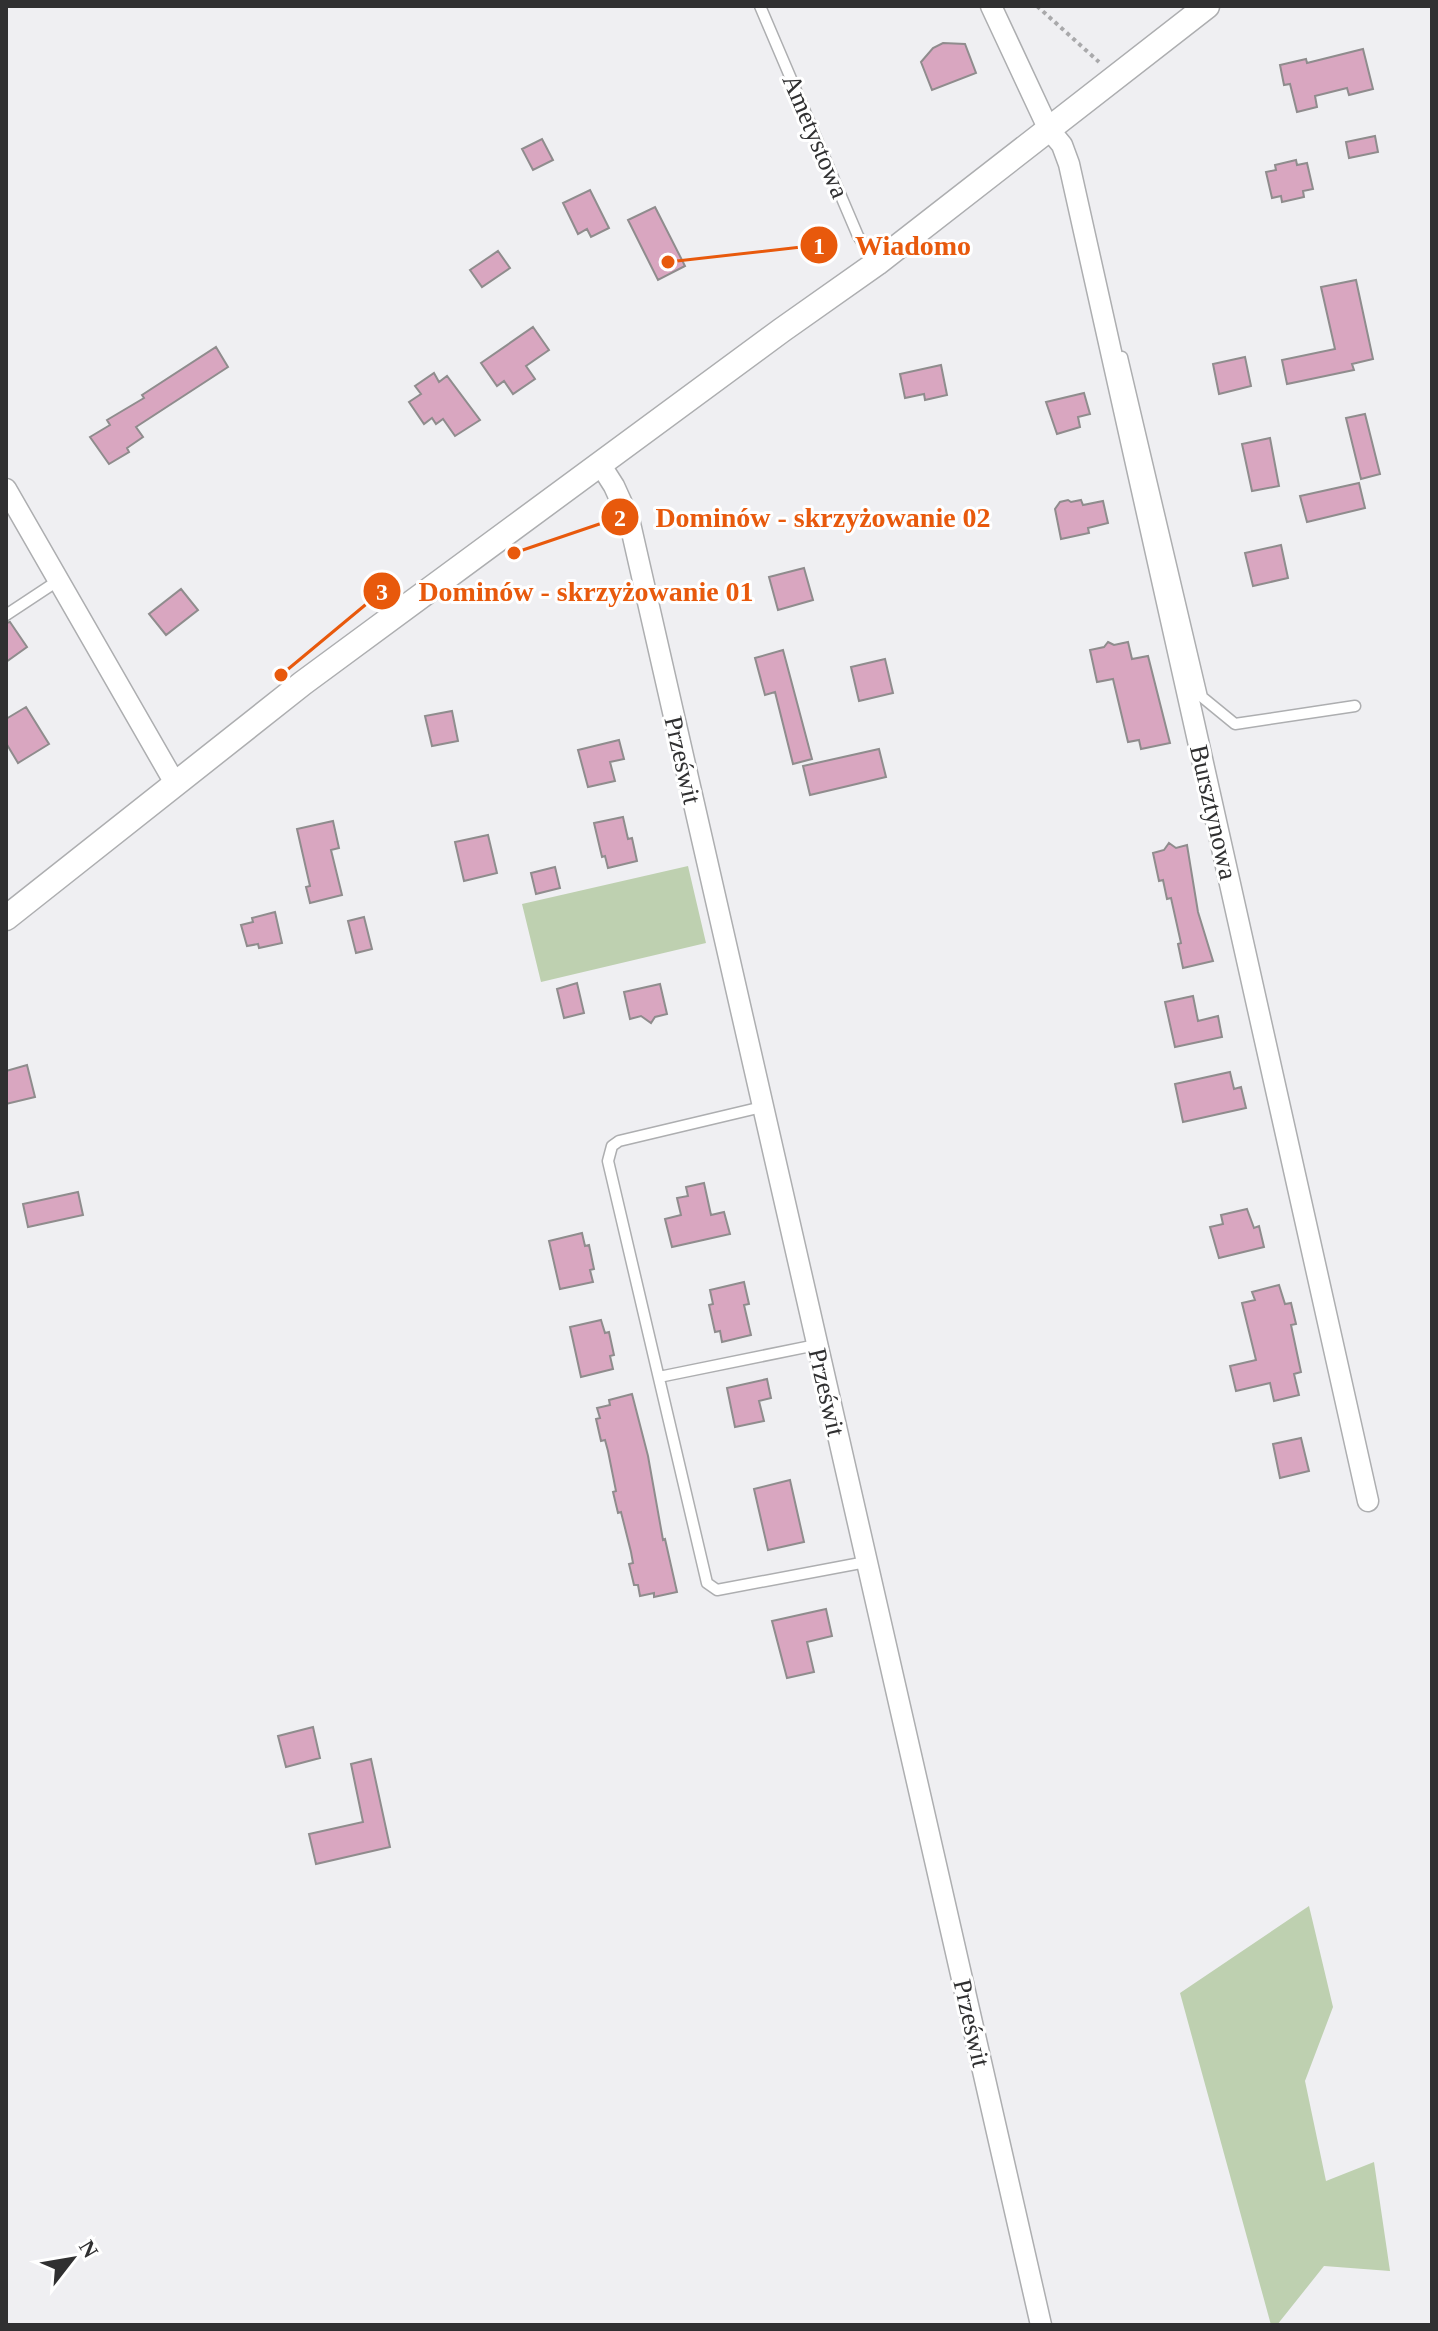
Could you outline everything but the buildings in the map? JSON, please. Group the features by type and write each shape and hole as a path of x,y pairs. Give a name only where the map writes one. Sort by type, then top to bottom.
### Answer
{"street":[{"name":"Bursztynowa","path":"991,6 1056,122 1069,164 1368,1501"},
{"path":"6,918 303,683 877,263 1199,9"},
{"name":"Prześwit","path":"600,464 629,519 1041,2325"},
{"path":"6,489 176,785"}],"lane":[{"name":"Ametystowa","path":"760,6 858,236 877,263"},
{"path":"1056,122 1202,697 1235,724 1355,706"},
{"path":"6,615 59,580"},
{"path":"762,1107 619,1141 608,1153 608,1161 707,1583 717,1590 866,1562"},
{"path":"659,1377 816,1345"}],"path":[{"path":"1037,6 1116,76"}],"green space":[{"path":"688,866 706,943 541,982 522,904"},
{"path":"1309,1906 1333,2007 1305,2081 1326,2181 1374,2162 1390,2271 1324,2266 1277,2325 1271,2325 1180,1993"}],"place":[{"name":"Wiadomo","path":"668,262"},
{"name":"Dominów - skrzyżowanie 02","path":"514,553"},
{"name":"Dominów - skrzyżowanie 01","path":"281,675"}]}
